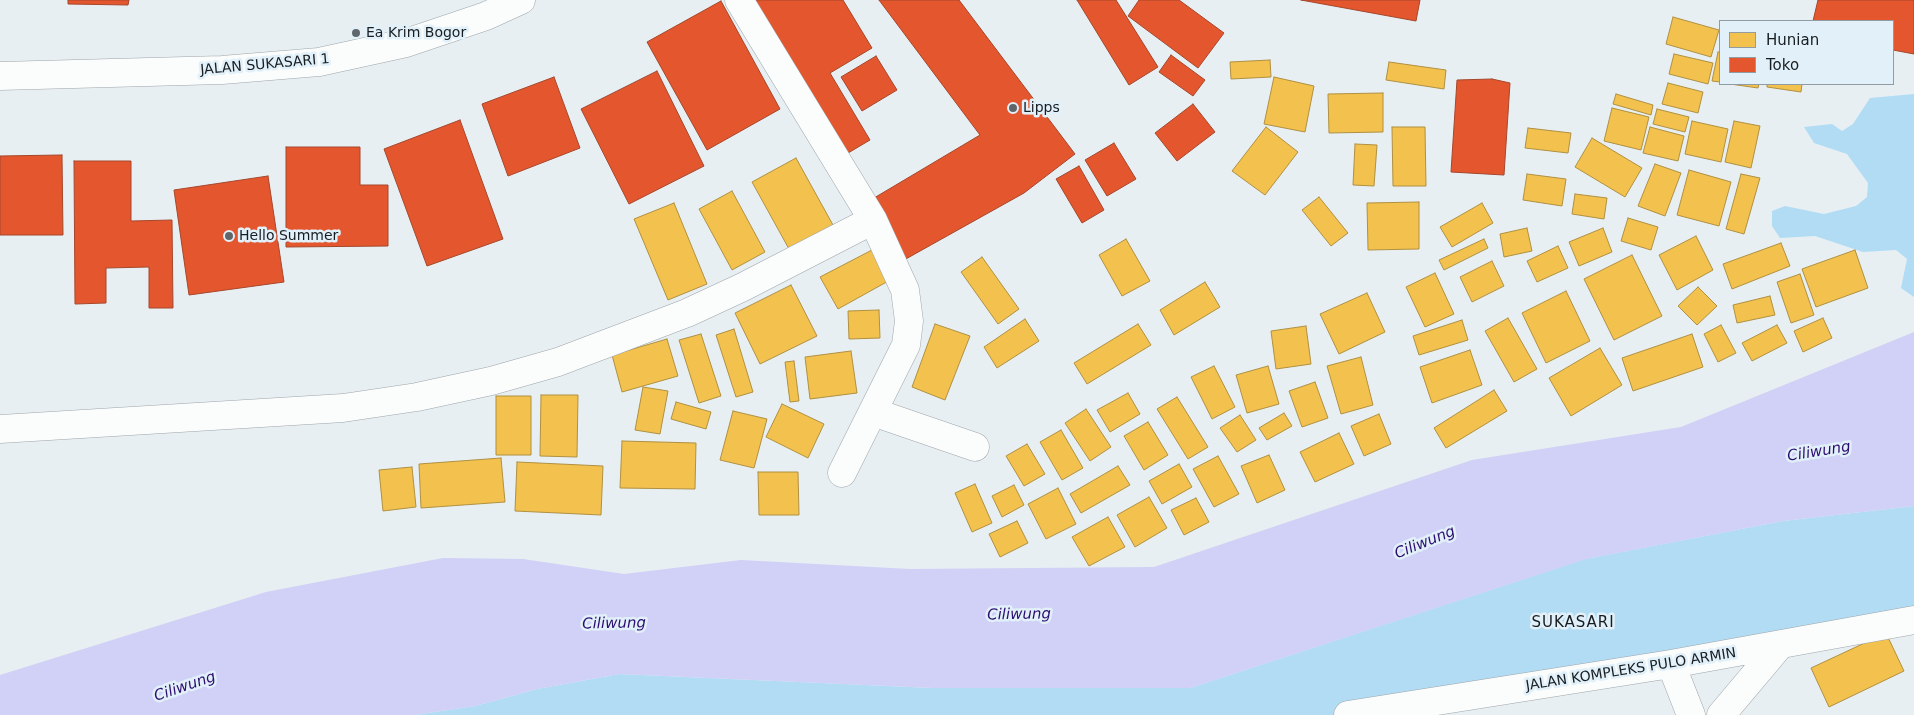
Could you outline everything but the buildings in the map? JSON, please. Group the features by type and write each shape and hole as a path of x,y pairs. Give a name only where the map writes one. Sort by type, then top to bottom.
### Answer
{"street":[{"name":"JALAN SUKASARI 1","path":"0,76 222,70 319,62 406,43 486,16 521,0"},
{"path":"739,0 873,220 905,290 909,321 906,345 842,473"},
{"path":"0,429 343,408 417,397 491,381 558,362 687,313 743,287 873,220"},
{"path":"873,412 975,446"},
{"name":"JALAN KOMPLEKS PULO ARMIN","path":"1348,715 1672,664 1914,620"},
{"path":"1722,715 1780,645"},
{"path":"1672,664 1691,715"}],"shaded area":[{"path":"1914,94 1914,297 1901,288 1907,259 1896,250 1863,252 1815,236 1780,238 1772,226 1772,211 1785,206 1824,214 1856,206 1867,197 1868,183 1847,154 1814,143 1804,127 1832,124 1842,131 1853,124 1870,98"},
{"path":"1914,506 1914,620 1358,715 414,715 475,706 537,689 619,674 933,688 1190,688 1585,559 1783,521"}],"water":[{"name":"Ciliwung","path":"1914,332 1914,506 1783,521 1586,559 1190,688 933,688 619,674 537,689 475,706 414,715 0,715 0,675 266,592 443,558 523,559 624,574 741,560 910,569 1154,567 1472,460 1681,427"}],"place":[{"name":"Ea Krim Bogor","path":"356,33"},
{"name":"Lipps","path":"1013,108"},
{"name":"Hello Summer","path":"229,236"}],"district":[{"name":"SUKASARI","path":"1573,623"}]}
